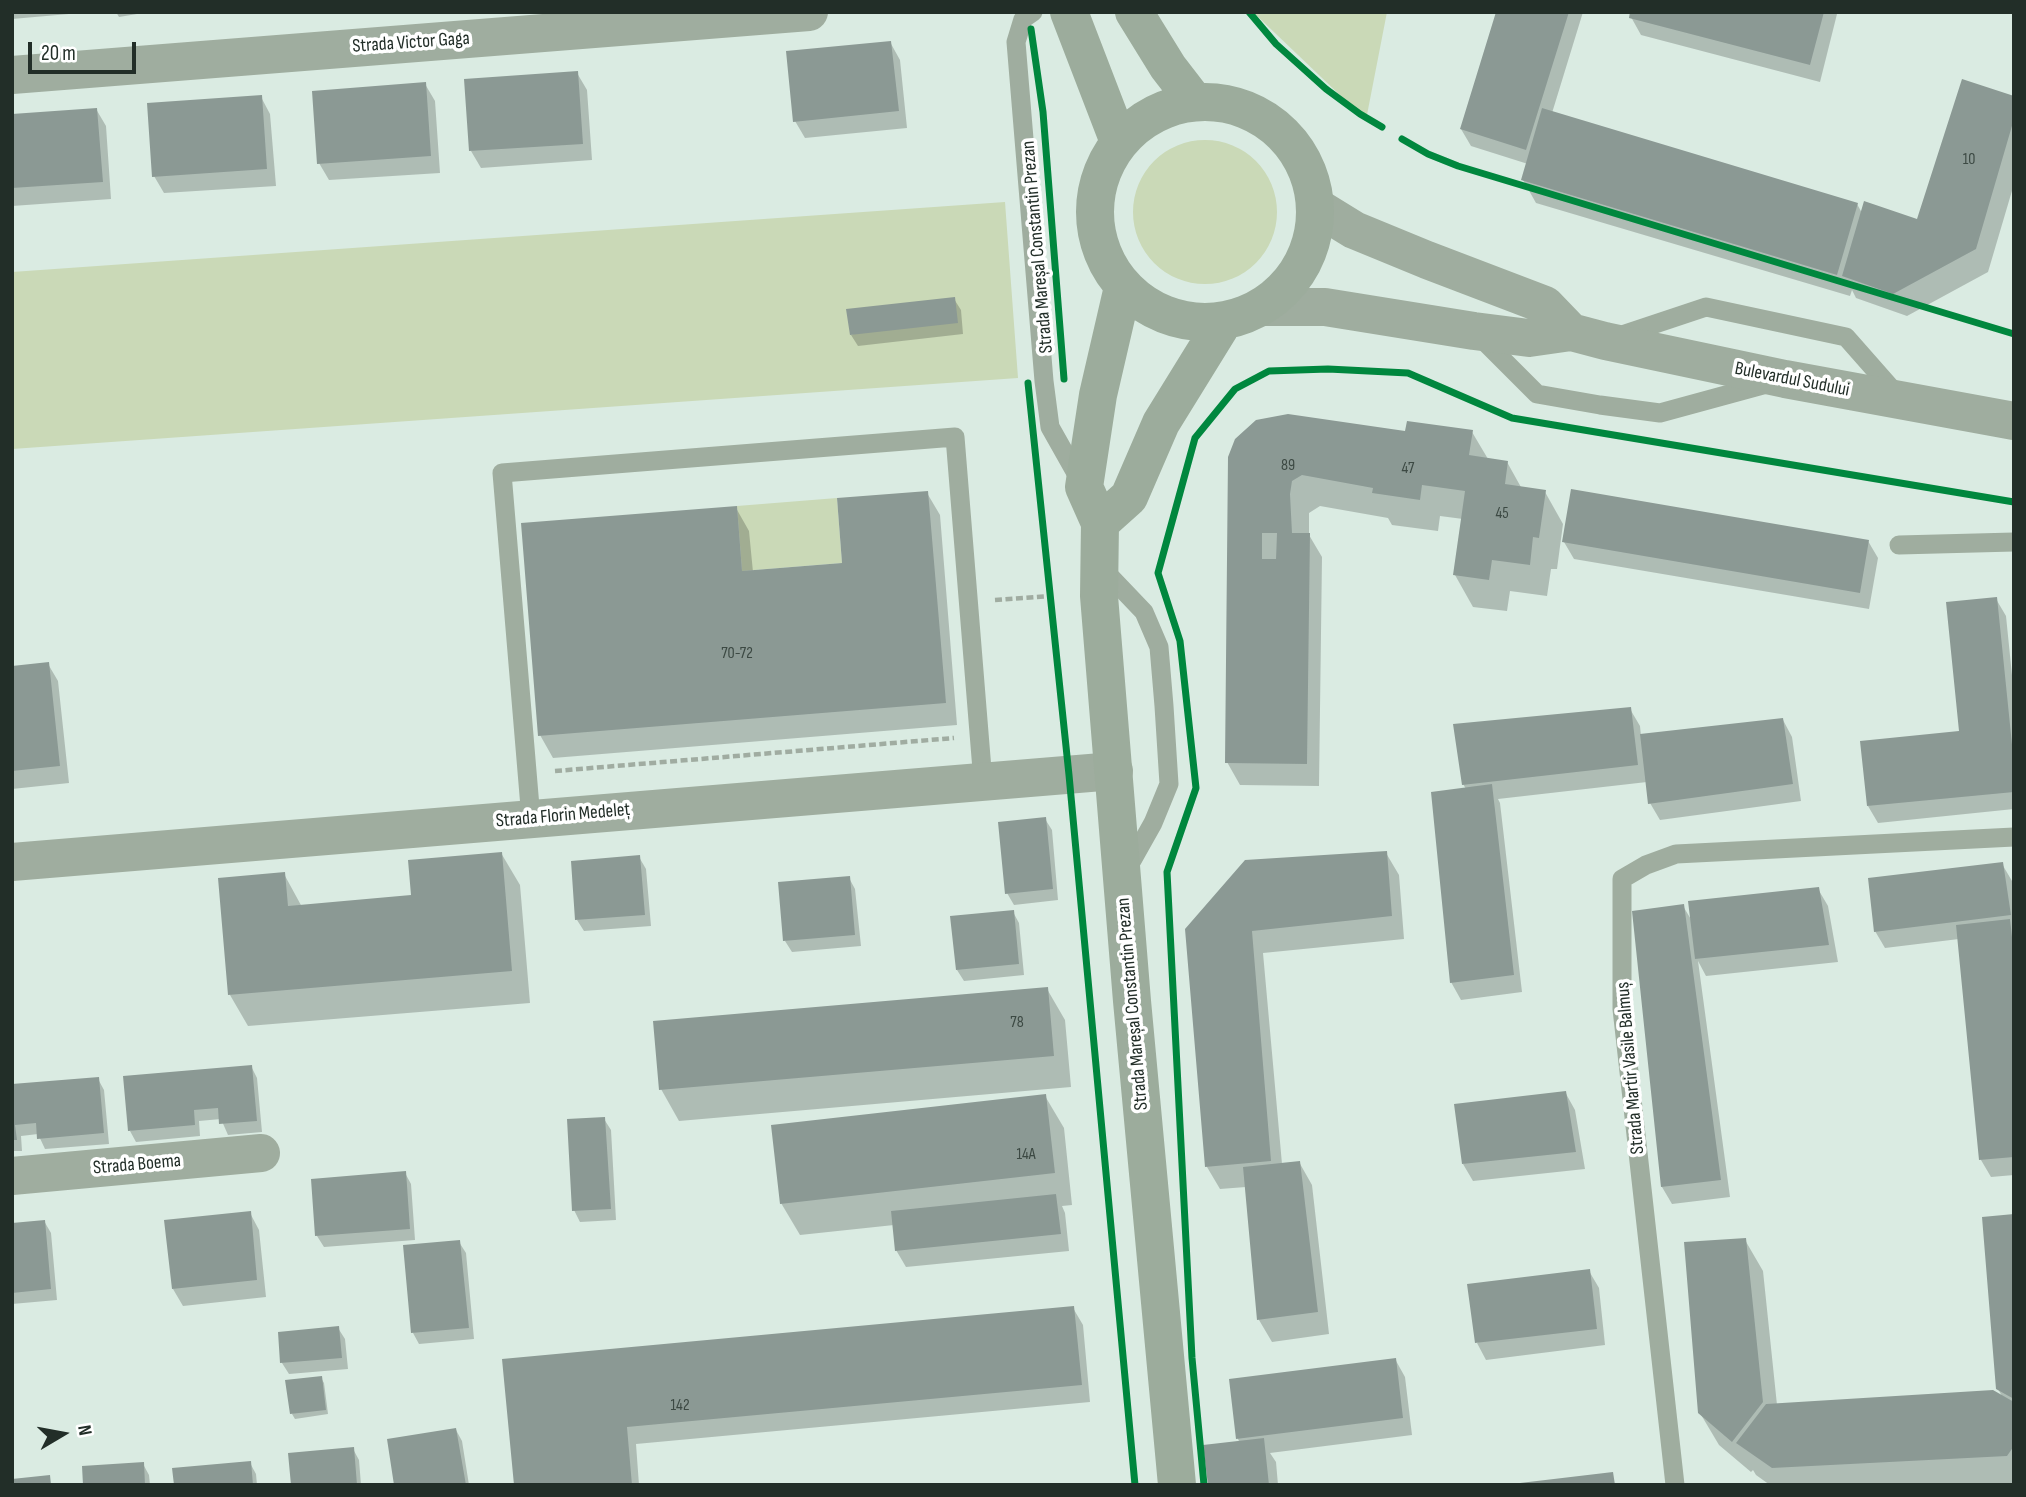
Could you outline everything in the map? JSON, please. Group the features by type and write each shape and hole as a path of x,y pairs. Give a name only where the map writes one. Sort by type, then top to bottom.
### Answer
{"main road":[{"path":"1069,12 1119,142"},
{"path":"1134,12 1168,67 1195,102"},
{"path":"1195,102 1230,104 1262,118 1290,141 1307,172 1315,206 1312,236 1303,264 1285,288 1262,307 1244,316 1224,321 1188,322 1153,310 1123,287 1105,261 1096,231 1095,199 1103,169 1119,142 1141,122 1166,108 1195,102"},
{"path":"1084,487 1098,395 1123,287"},
{"path":"1100,523 1129,497 1161,423 1224,321"},
{"name":"Strada Mareșal Constantin Prezan","path":"1084,487 1100,523 1099,596 1132,1001 1177,1485"}],"street":[{"name":"Strada Victor Gaga","path":"12,75 810,12"},
{"path":"1315,206 1354,230 1545,305 1588,336"},
{"name":"Bulevardul Sudului","path":"1262,307 1325,306 1529,338 1588,336 1785,379 2014,421"},
{"name":"Strada Florin Medeleț","path":"12,862 1114,771"},
{"name":"Strada Boema","path":"12,1176 261,1153"}],"lane":[{"path":"1034,12 1023,19 1016,42 1044,381 1050,427 1084,487"},
{"path":"1588,336 1706,307 1846,337 1904,402"},
{"path":"1474,331 1537,394 1600,405 1660,414 1785,379"},
{"path":"531,819 502,473 955,437 983,782"},
{"path":"1899,545 2014,542"},
{"path":"1099,565 1144,612 1159,648 1164,706 1169,784 1153,823 1122,878"},
{"name":"Strada Martir Vasile Balmuș","path":"1675,1485 1622,1009 1622,879 1646,865 1676,854 2014,837"}],"path":[{"path":"527,773 979,736"}],"green space":[{"path":"1253,12 1387,12 1366,120"},
{"path":"1205,140 1232,146 1256,161 1271,185 1277,212 1271,239 1256,263 1232,278 1205,284 1178,278 1154,263 1139,239 1133,212 1139,185 1154,161 1178,146"},
{"path":"1005,202 1018,378 12,449 12,272"},
{"path":"837,498 842,563 742,571 737,506"}],"building":[{"path":"1496,12 1569,12 1526,150 1460,129"},
{"path":"1630,12 1824,12 1810,65 1629,18"},
{"path":"891,41 899,111 793,122 786,51"},
{"path":"578,71 583,144 469,151 464,79"},
{"path":"1962,79 2014,96 2014,119 1976,249 1893,294 1842,276 1864,201 1917,219"},
{"path":"426,82 431,156 317,164 312,91"},
{"path":"262,95 267,169 152,177 147,103"},
{"path":"97,108 103,182 12,188 12,114"},
{"path":"1542,108 1858,203 1837,275 1521,180"},
{"path":"955,297 958,323 850,335 846,309"},
{"path":"1288,414 1405,431 1407,421 1473,430 1469,455 1508,461 1505,484 1546,490 1539,538 1533,537 1530,565 1492,560 1489,580 1453,575 1465,491 1422,485 1420,500 1372,493 1373,488 1302,475 1292,481 1292,533 1310,533 1307,764 1225,763 1228,457 1235,439 1256,420","holes":["1262,533 1277,533 1276,559 1262,559"]},
{"path":"1571,489 1869,540 1860,593 1562,542"},
{"path":"928,491 946,703 538,736 521,523 737,506 742,571 842,563 837,498"},
{"path":"1997,597 2014,764 2014,792 1867,806 1860,741 1959,731 1946,602"},
{"path":"49,662 60,766 12,771 12,666"},
{"path":"1631,707 1638,765 1462,785 1453,724"},
{"path":"1783,718 1793,784 1648,804 1640,734"},
{"path":"1492,784 1514,975 1450,983 1431,792"},
{"path":"1046,817 1053,889 1005,894 998,822"},
{"path":"1387,851 1392,916 1252,931 1271,1161 1205,1167 1185,929 1245,860"},
{"path":"502,852 512,971 228,995 218,878 285,872 288,906 411,895 408,860"},
{"path":"640,855 645,915 575,920 571,861"},
{"path":"2003,862 2011,915 1874,932 1868,878"},
{"path":"850,876 855,935 783,941 778,882"},
{"path":"1819,887 1829,945 1695,959 1688,901"},
{"path":"1684,904 1721,1180 1661,1187 1632,911"},
{"path":"1014,910 1019,964 956,970 950,916"},
{"path":"2010,919 2014,955 2014,1157 1979,1160 1956,925"},
{"path":"1048,987 1054,1056 659,1090 653,1021"},
{"path":"252,1065 257,1121 219,1124 218,1108 194,1110 195,1125 128,1131 123,1076"},
{"path":"99,1077 104,1133 37,1139 36,1123 15,1125 17,1140 12,1140 12,1084"},
{"path":"1566,1091 1576,1152 1462,1164 1454,1104"},
{"path":"1046,1094 1055,1173 780,1204 771,1125"},
{"path":"605,1117 611,1209 572,1211 567,1119"},
{"path":"1300,1161 1318,1312 1257,1320 1243,1167"},
{"path":"406,1171 410,1229 315,1236 311,1179"},
{"path":"1056,1194 1061,1234 895,1251 891,1211"},
{"path":"251,1211 257,1280 172,1289 164,1220"},
{"path":"2014,1214 2014,1399 1996,1389 1982,1217"},
{"path":"45,1220 51,1289 12,1293 12,1223"},
{"path":"1746,1238 1763,1402 1732,1442 1698,1413 1684,1242"},
{"path":"460,1240 469,1328 411,1333 403,1245"},
{"path":"1590,1269 1597,1329 1475,1343 1467,1284"},
{"path":"1074,1306 1082,1385 627,1427 632,1485 514,1485 502,1359"},
{"path":"339,1326 342,1358 280,1363 278,1332"},
{"path":"1396,1358 1403,1418 1236,1439 1229,1379"},
{"path":"322,1376 326,1410 290,1414 285,1380"},
{"path":"1993,1390 2014,1402 2014,1446 2007,1456 1772,1468 1736,1443 1766,1404"},
{"path":"456,1428 466,1485 394,1485 387,1439"},
{"path":"1264,1438 1269,1485 1208,1485 1203,1445"},
{"path":"354,1447 357,1485 291,1485 288,1453"},
{"path":"251,1461 253,1485 174,1485 172,1468"},
{"path":"144,1462 145,1485 83,1485 82,1466"},
{"path":"1613,1472 1615,1485 1520,1485 1520,1483"},
{"path":"50,1475 51,1485 12,1485 12,1479"}],"cycle path":[{"path":"1249,12 1276,44 1326,89 1382,127"},
{"path":"1031,29 1043,112 1064,379"},
{"path":"1402,139 1428,154 1458,166 2014,334"},
{"path":"1204,1485 1192,1358 1167,872 1196,788 1180,641 1158,573 1195,438 1235,389 1269,371 1328,369 1408,373 1512,418 2014,502"},
{"path":"1028,383 1069,775 1135,1485"}]}
